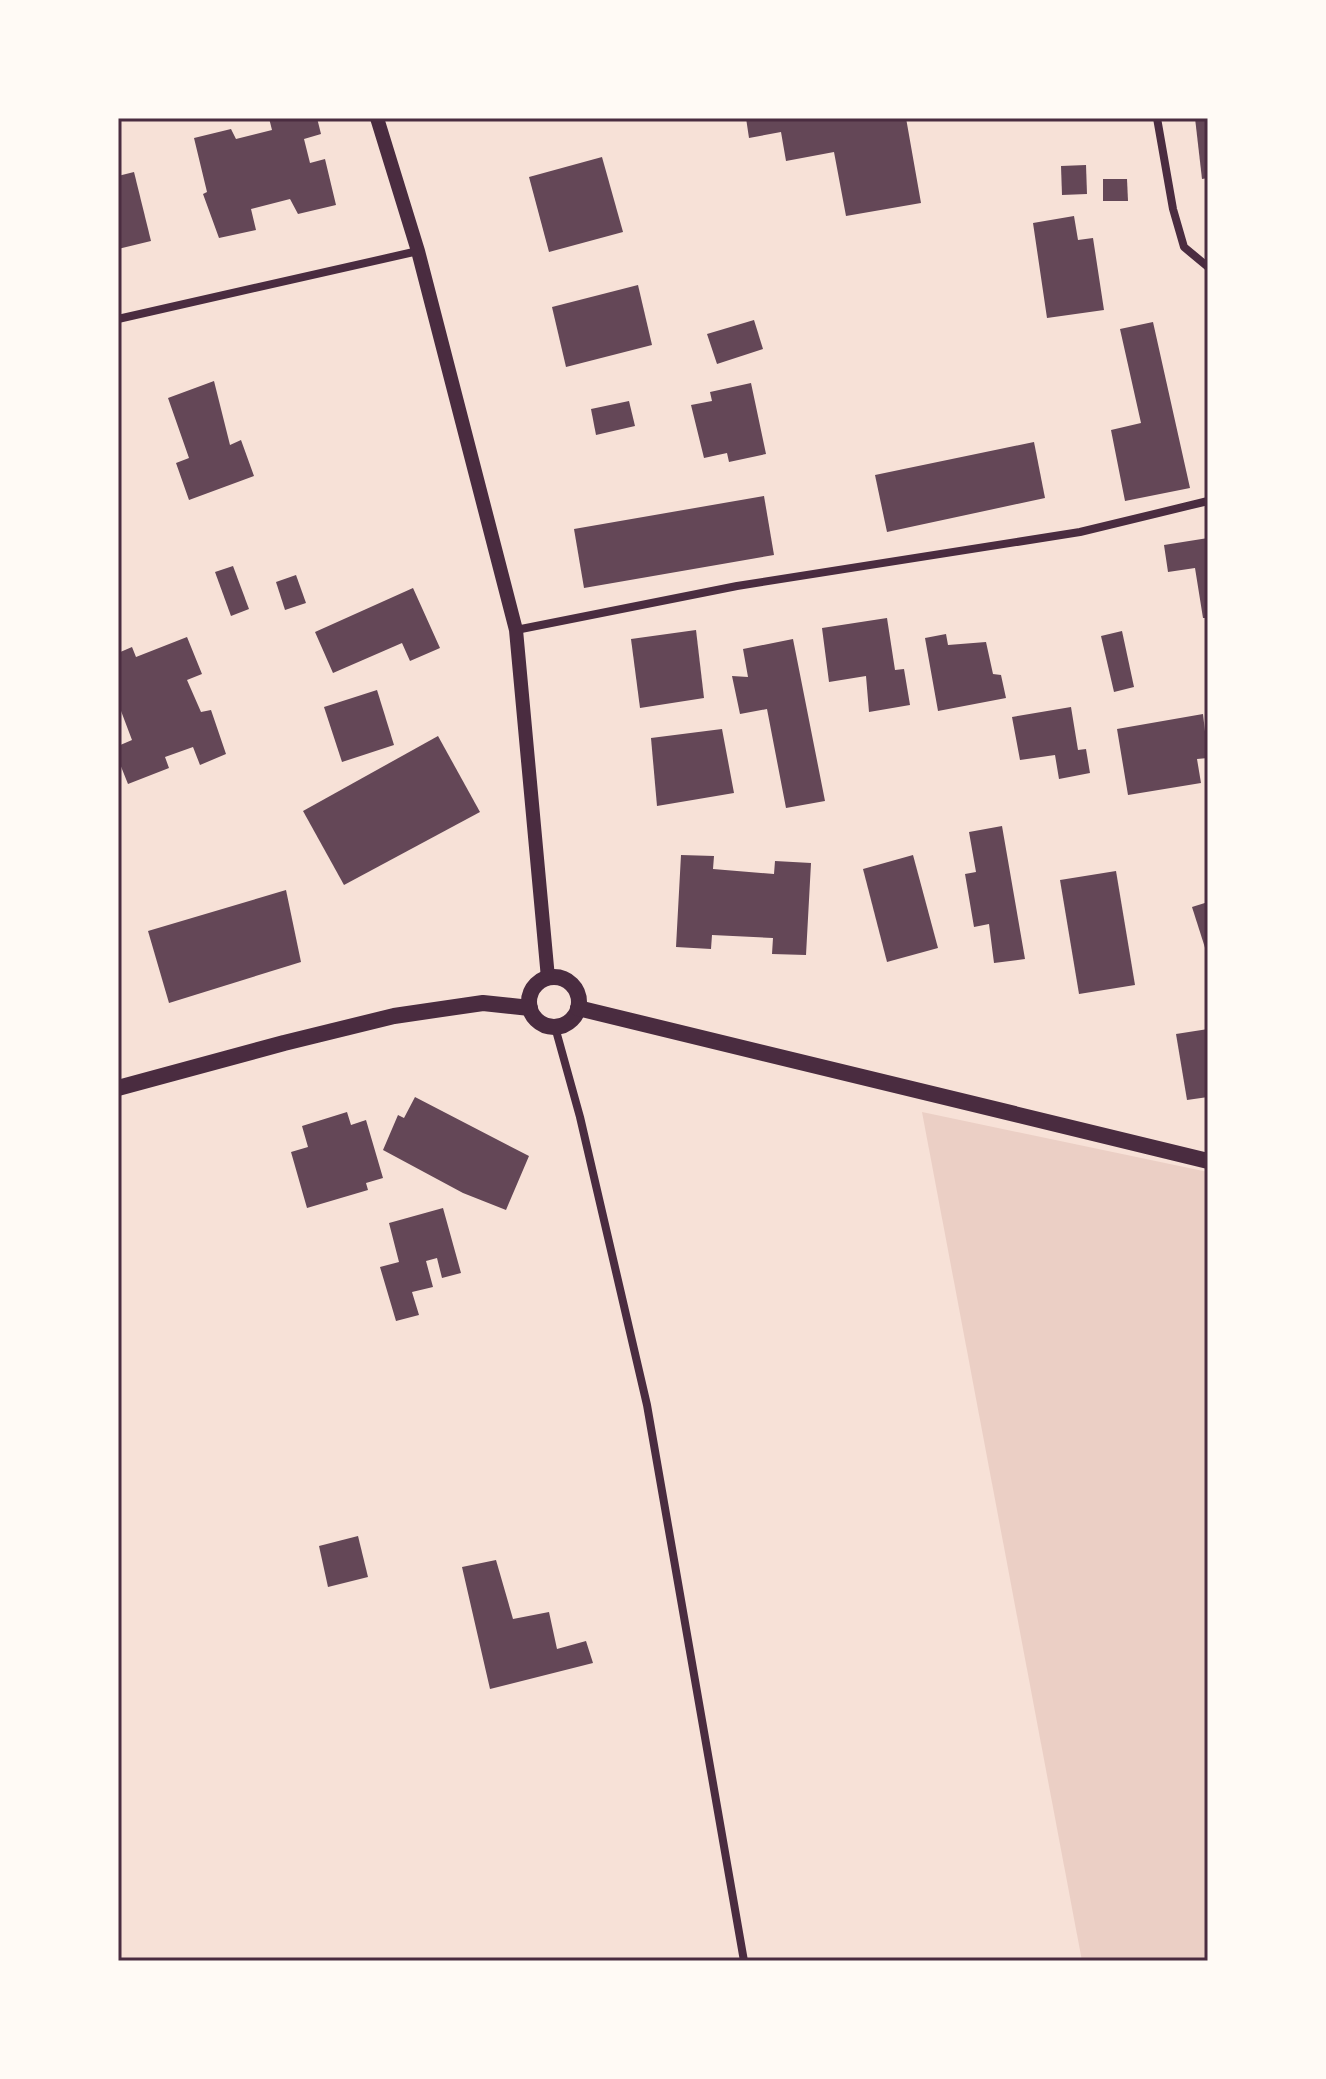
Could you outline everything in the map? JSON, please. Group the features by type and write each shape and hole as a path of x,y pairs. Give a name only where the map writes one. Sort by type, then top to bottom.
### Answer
{"main road":[{"path":"548,978 563,978 578,994 578,1008 570,1021 555,1027 539,1022 530,1008 531,992 548,978"},
{"path":"118,1088 394,1016 483,1003 530,1008"},
{"path":"578,1008 1208,1161"}],"street":[{"path":"377,118 418,251 516,630 548,978"},
{"path":"1157,118 1173,209 1184,247 1208,267"},
{"path":"118,319 418,251"},
{"path":"516,630 737,586 1080,532 1208,501"},
{"path":"555,1027 580,1117 647,1405 744,1961"}],"shaded area":[{"path":"922,1112 1208,1172 1208,1961 1082,1961"}],"building":[{"path":"269,118 317,118 321,134 304,139 310,163 325,159 336,205 298,214 290,199 251,209 256,230 219,238 203,194 207,192 194,138 231,129 236,139 272,130"},
{"path":"746,118 906,118 921,203 846,216 834,152 786,161 781,132 749,138"},
{"path":"1195,118 1208,118 1208,178 1202,179"},
{"path":"602,157 623,232 549,252 529,177"},
{"path":"1086,165 1087,194 1062,195 1061,166"},
{"path":"134,172 151,241 118,249 118,176"},
{"path":"1103,179 1127,179 1128,201 1103,201"},
{"path":"1074,216 1078,240 1093,238 1104,310 1047,318 1033,223"},
{"path":"638,285 652,345 566,367 552,307"},
{"path":"754,320 763,349 717,364 707,334"},
{"path":"1153,322 1190,488 1125,501 1111,430 1141,423 1120,329"},
{"path":"214,381 230,445 241,440 254,476 189,500 176,463 189,458 168,398"},
{"path":"751,383 766,454 729,462 727,453 704,458 691,405 712,401 710,392"},
{"path":"629,401 635,426 596,435 591,409"},
{"path":"1034,442 1045,498 887,532 875,475"},
{"path":"764,496 774,555 584,588 574,529"},
{"path":"1208,538 1208,618 1203,618 1195,568 1168,572 1164,545"},
{"path":"233,566 249,609 231,616 215,572"},
{"path":"296,575 306,603 285,610 276,582"},
{"path":"413,588 440,648 410,661 402,643 333,673 315,632"},
{"path":"887,618 895,670 904,669 910,705 869,712 866,676 829,682 822,628"},
{"path":"696,630 704,698 640,708 631,639"},
{"path":"1122,631 1134,687 1114,692 1101,636"},
{"path":"946,634 948,645 986,642 993,674 1001,675 1006,698 938,711 925,638"},
{"path":"187,637 202,674 187,680 201,712 211,710 226,754 200,765 193,747 165,757 169,768 128,784 118,759 118,746 132,740 118,703 118,653 132,647 136,657"},
{"path":"793,639 825,801 786,808 767,709 740,714 732,676 748,677 743,649"},
{"path":"377,690 394,745 342,762 324,707"},
{"path":"1071,707 1078,750 1086,749 1090,773 1059,779 1055,755 1020,760 1012,717"},
{"path":"1203,714 1208,758 1197,759 1201,783 1128,795 1117,729"},
{"path":"722,729 734,793 657,806 651,738"},
{"path":"438,736 480,812 344,885 303,811"},
{"path":"1002,826 1025,959 994,963 989,924 974,927 965,874 976,872 969,832"},
{"path":"681,855 714,856 713,869 774,874 775,861 811,863 806,955 772,954 773,938 712,935 711,949 676,947"},
{"path":"913,855 938,948 887,962 863,869"},
{"path":"1116,871 1135,985 1079,994 1060,880"},
{"path":"286,890 301,962 169,1003 148,931"},
{"path":"1208,902 1208,954 1207,954 1192,907"},
{"path":"1208,1029 1208,1097 1187,1100 1176,1034"},
{"path":"415,1097 529,1156 506,1210 463,1193 383,1150 398,1115 404,1118"},
{"path":"347,1112 351,1125 366,1120 383,1178 366,1183 368,1190 307,1208 291,1152 308,1147 302,1126"},
{"path":"443,1208 461,1273 442,1278 437,1258 426,1261 433,1287 412,1292 419,1315 396,1321 380,1267 399,1262 389,1223"},
{"path":"358,1536 368,1577 328,1587 319,1546"},
{"path":"496,1560 513,1619 549,1612 557,1649 586,1641 593,1663 490,1689 462,1567"}]}
